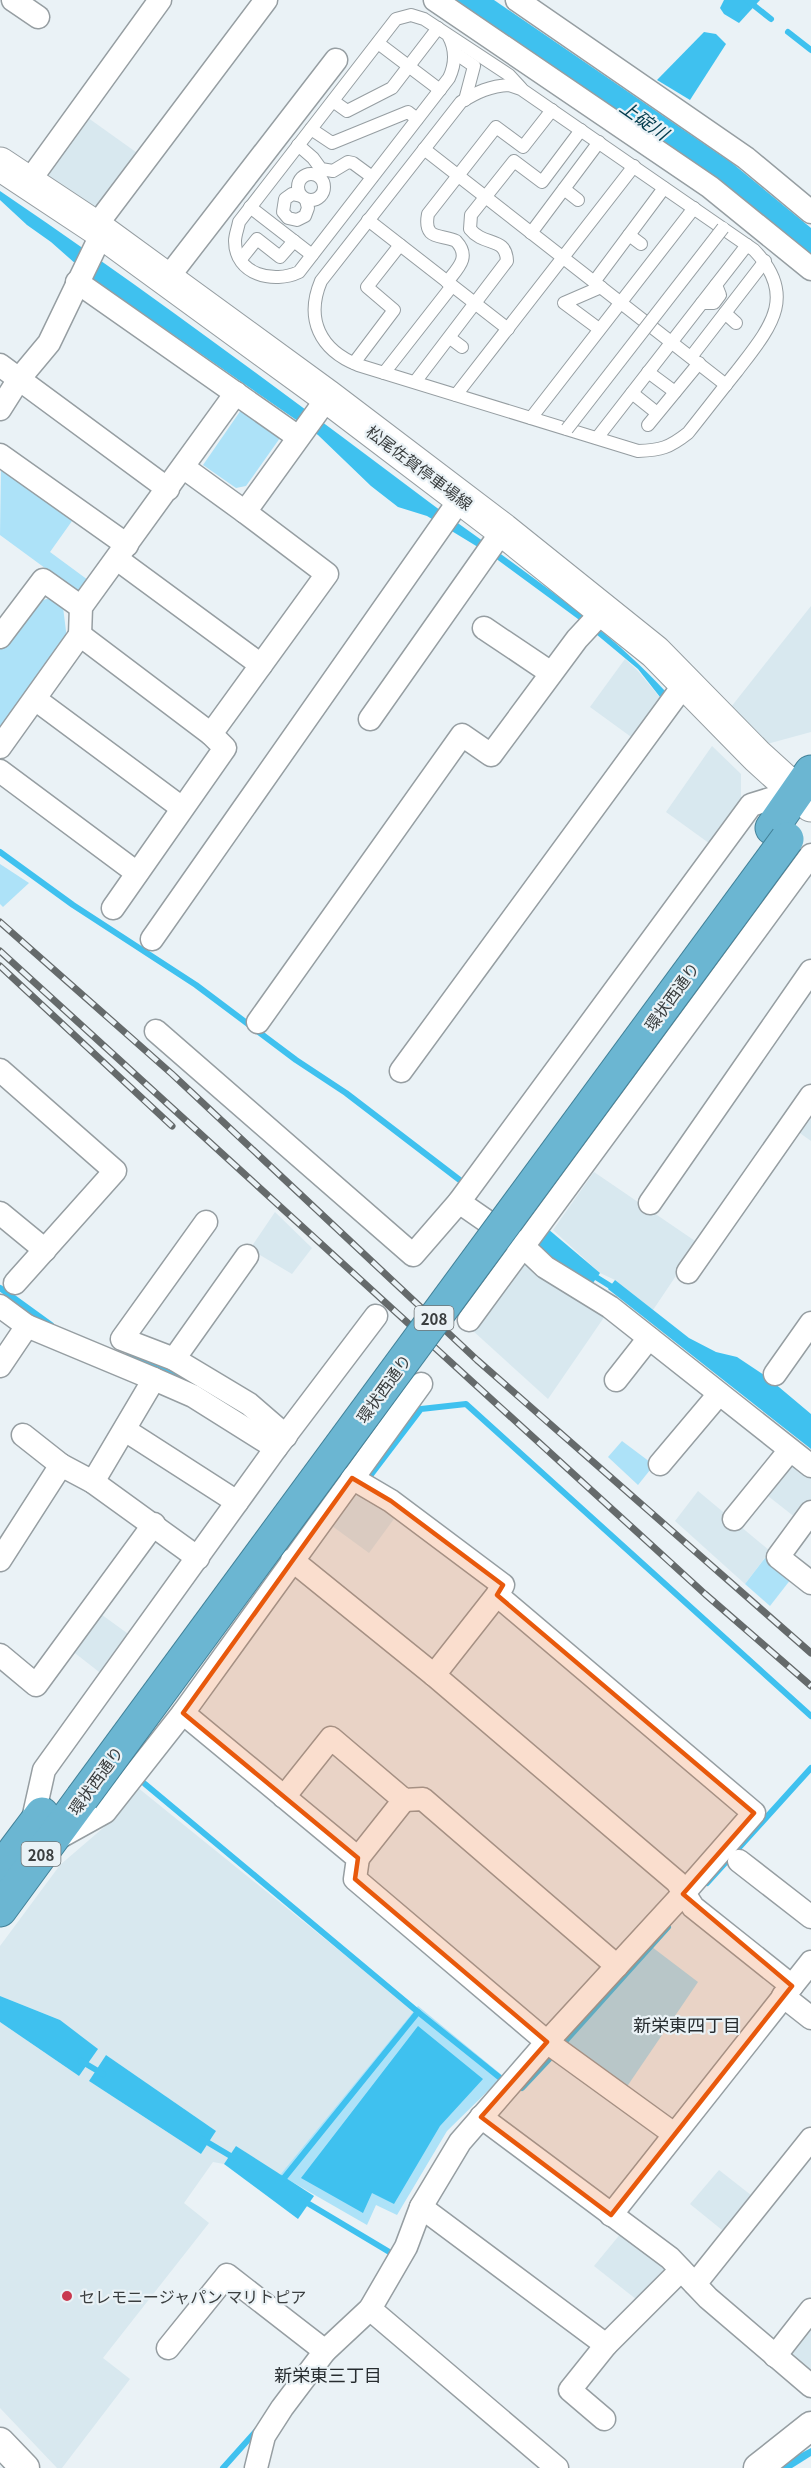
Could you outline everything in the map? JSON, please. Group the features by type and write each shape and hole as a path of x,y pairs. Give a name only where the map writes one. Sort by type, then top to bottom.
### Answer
{"highway":[{"name":"環状西通り","path":"0,1910 39,1838 73,1791 790,841 807,794"},
{"name":"環状西通り","path":"0,1870 39,1838"}],"main road":[{"name":"松尾佐賀停車場線","path":"0,164 96,237 166,279 311,419 493,544 594,620 655,652 758,756 807,794"}],"street":[{"path":"13,0 38,17"},
{"path":"27,184 160,0"},
{"path":"0,409 19,379 49,344 80,278 96,237 266,0"},
{"path":"435,0 710,187 811,269"},
{"path":"516,0 746,158 811,212"},
{"path":"166,279 336,60"},
{"path":"80,278 236,393 311,419 245,512"},
{"path":"0,365 168,489"},
{"path":"0,747 80,635 81,607 236,393"},
{"path":"0,454 261,665"},
{"path":"183,467 327,574 211,734"},
{"path":"152,939 450,514"},
{"path":"370,719 493,544"},
{"path":"0,637 43,580 81,607"},
{"path":"258,1022 462,735 491,754 594,620"},
{"path":"484,628 551,673"},
{"path":"80,635 225,747 113,908"},
{"path":"401,1071 686,682"},
{"path":"35,699 182,808"},
{"path":"0,771 138,873"},
{"path":"156,1031 413,1256 459,1202 751,805 807,794"},
{"path":"469,1320 524,1247 790,841"},
{"path":"650,1203 811,970"},
{"path":"0,1070 115,1171 15,1283"},
{"path":"688,1272 811,1096"},
{"path":"459,1202 524,1247 545,1267 610,1307 811,1466"},
{"path":"0,1213 45,1250"},
{"path":"206,1222 122,1339 174,1359 249,1404 281,1442"},
{"path":"174,1359 247,1256"},
{"path":"0,1306 27,1326 193,1396 281,1442"},
{"path":"376,1316 237,1502 44,1770 39,1838 105,1812 183,1713 421,1384"},
{"path":"775,1374 811,1323"},
{"path":"0,1366 27,1326"},
{"path":"616,1380 649,1338"},
{"path":"93,1482 154,1379"},
{"path":"660,1464 719,1394"},
{"path":"125,1430 237,1502"},
{"path":"23,1436 61,1465 93,1482 154,1524 198,1558"},
{"path":"734,1519 790,1450"},
{"path":"0,1560 61,1465"},
{"path":"352,1478 391,1501 503,1585 434,1675"},
{"path":"811,1512 778,1557 811,1583"},
{"path":"0,1655 36,1685 154,1524"},
{"path":"292,1560 434,1675 677,1882 688,1901 788,1991 811,2018"},
{"path":"256,2468 264,2436 318,2345 370,2309 406,2247 447,2160 489,2123 508,2089 555,2047 617,1966 688,1901 754,1813 497,1595"},
{"path":"183,1713 358,1858"},
{"path":"284,1797 332,1738 404,1800 423,1799 617,1966"},
{"path":"404,1800 358,1858 355,1879 555,2047 674,2134"},
{"path":"739,1861 811,1917"},
{"path":"611,2215 811,1962"},
{"path":"489,2123 670,2258 775,2356 811,2386"},
{"path":"604,2419 570,2390 606,2345 688,2277 811,2139"},
{"path":"423,2214 606,2345"},
{"path":"168,2348 227,2275 318,2345"},
{"path":"370,2309 557,2468"},
{"path":"775,2356 811,2310"},
{"path":"758,2468 811,2426"},
{"path":"0,2442 25,2468"}],"lane":[{"path":"443,32 454,45 452,71 440,90 299,272 277,278 261,276 250,271 240,259 235,242 239,222 396,19 404,15 418,16 443,32 509,75 521,89 723,228 765,261 774,278 777,297 768,331 687,433 672,445 657,450 638,451 384,373 341,358 318,330 314,314 315,296 321,281 465,100 475,92 492,86 509,85 521,89"},
{"path":"333,101 347,111 392,88 409,66 443,32"},
{"path":"378,43 440,90"},
{"path":"455,54 474,66 465,100"},
{"path":"384,373 449,284 463,261 463,251 456,241 436,237 432,233 426,222 428,214 496,127 523,147 552,110"},
{"path":"311,129 332,143 408,112 417,119"},
{"path":"415,382 507,261 502,247 492,241 482,241 470,229 471,215 514,161 542,182 581,130"},
{"path":"531,233 599,142"},
{"path":"298,146 313,158 321,169 333,171 348,162 353,163 372,177"},
{"path":"424,149 726,385"},
{"path":"283,165 301,179"},
{"path":"456,395 634,166"},
{"path":"297,220 288,218 282,207 288,196 315,200 322,195 323,182 313,174 301,179"},
{"path":"297,220 307,212 298,189 301,179"},
{"path":"599,329 564,303 598,285 629,235 664,188"},
{"path":"564,189 578,200"},
{"path":"250,207 312,255"},
{"path":"531,418 693,208"},
{"path":"297,220 297,243"},
{"path":"368,220 508,329"},
{"path":"567,429 723,228"},
{"path":"629,235 641,244"},
{"path":"240,259 257,239 280,256 297,243"},
{"path":"354,363 394,310 366,287 400,245"},
{"path":"597,438 747,245"},
{"path":"648,425 675,392 724,314 765,261"},
{"path":"724,314 736,323"},
{"path":"450,338 462,347"},
{"path":"648,372 675,392"},
{"path":"632,393 657,414"}],"highlighted area":[{"path":"352,1478 391,1501 503,1585 497,1595 754,1813 683,1894 792,1986 611,2215 481,2117 547,2042 355,1879 358,1858 183,1713"}],"shaded area":[{"path":"84,115 140,155 97,214 39,177"},
{"path":"241,410 280,438 246,486 236,488 203,465"},
{"path":"1,469 72,521 50,552 88,580 79,593 0,535"},
{"path":"50,598 63,607 67,639 0,728 0,648 33,603"},
{"path":"811,606 811,732 767,744 731,707"},
{"path":"625,659 662,700 634,739 590,707"},
{"path":"712,746 741,774 741,805 713,846 666,812"},
{"path":"0,864 29,883 3,907 0,904"},
{"path":"811,1111 811,1141 797,1131"},
{"path":"594,1172 698,1243 653,1310 615,1280 600,1273 553,1230"},
{"path":"275,1212 312,1248 292,1274 250,1249"},
{"path":"527,1259 607,1313 548,1399 472,1330"},
{"path":"622,1441 654,1465 638,1485 608,1457"},
{"path":"789,1459 811,1476 811,1499 796,1518 763,1492"},
{"path":"353,1489 399,1512 369,1553 328,1523"},
{"path":"698,1491 770,1551 745,1584 675,1521"},
{"path":"765,1558 791,1579 770,1606 745,1584"},
{"path":"98,1612 131,1636 103,1675 71,1650"},
{"path":"137,1787 414,2011 280,2175 236,2146 224,2164 213,2162 184,2203 209,2223 103,2358 130,2379 62,2468 57,2468 0,2408 0,2022 79,2076 60,2020 0,1996 0,1946 60,1865 110,1822","holes":["106,2055 216,2131 201,2154 89,2081"]},
{"path":"652,1947 698,1982 624,2091 565,2046"},
{"path":"418,2006 503,2076 447,2131 397,2215 376,2205 367,2225 280,2175"},
{"path":"719,2170 756,2199 727,2234 690,2204"},
{"path":"622,2232 665,2264 668,2274 641,2303 594,2266"},
{"path":"811,2325 811,2374 788,2353"}],"water":[{"name":"上碇川","path":"449,0 494,0 732,163 811,228 811,259"},
{"path":"724,0 760,0 739,23 724,14 720,8"},
{"path":"704,32 716,34 726,44 690,100 657,80"},
{"path":"0,191 109,266 552,592 612,640 665,691 660,697 638,669 578,619 491,555 427,516 398,507 371,486 318,435 94,280 0,200"},
{"path":"548,1229 600,1273 593,1283 546,1256 537,1244"},
{"path":"615,1280 689,1338 716,1352 737,1357 767,1377 811,1414 811,1449 608,1289"},
{"path":"0,1996 60,2020 98,2049 79,2076 0,2022"},
{"path":"418,2026 483,2079 440,2126 394,2204 372,2193 363,2213 301,2178"},
{"path":"106,2055 216,2131 201,2154 89,2081"},
{"path":"236,2146 314,2196 298,2219 224,2164"},
{"path":"811,2448 811,2456 792,2468 782,2468 792,2458"}],"waterway":[{"path":"747,0 771,19"},
{"path":"788,32 811,50"},
{"path":"0,852 73,905 196,985 296,1060 346,1093 461,1181"},
{"path":"591,1274 615,1289"},
{"path":"0,1288 51,1325"},
{"path":"128,1356 177,1375 198,1386"},
{"path":"370,1476 421,1409 466,1404 811,1716"},
{"path":"707,1883 811,1768"},
{"path":"145,1784 418,2012"},
{"path":"561,2046 668,1927"},
{"path":"284,2178 418,2012 499,2077"},
{"path":"522,2088 554,2054"},
{"path":"81,2061 103,2074"},
{"path":"202,2139 234,2158"},
{"path":"304,2201 391,2253"},
{"path":"223,2468 257,2430"}],"railway":[{"path":"0,922 172,1074 477,1360 811,1653"},
{"path":"0,951 705,1594 811,1686"},
{"path":"0,966 172,1126"}],"place":[{"name":"セレモニージャパン マリトピア","path":"67,2296"}],"district":[{"name":"新栄東四丁目","path":"687,2024"},
{"name":"新栄東三丁目","path":"328,2374"}]}
